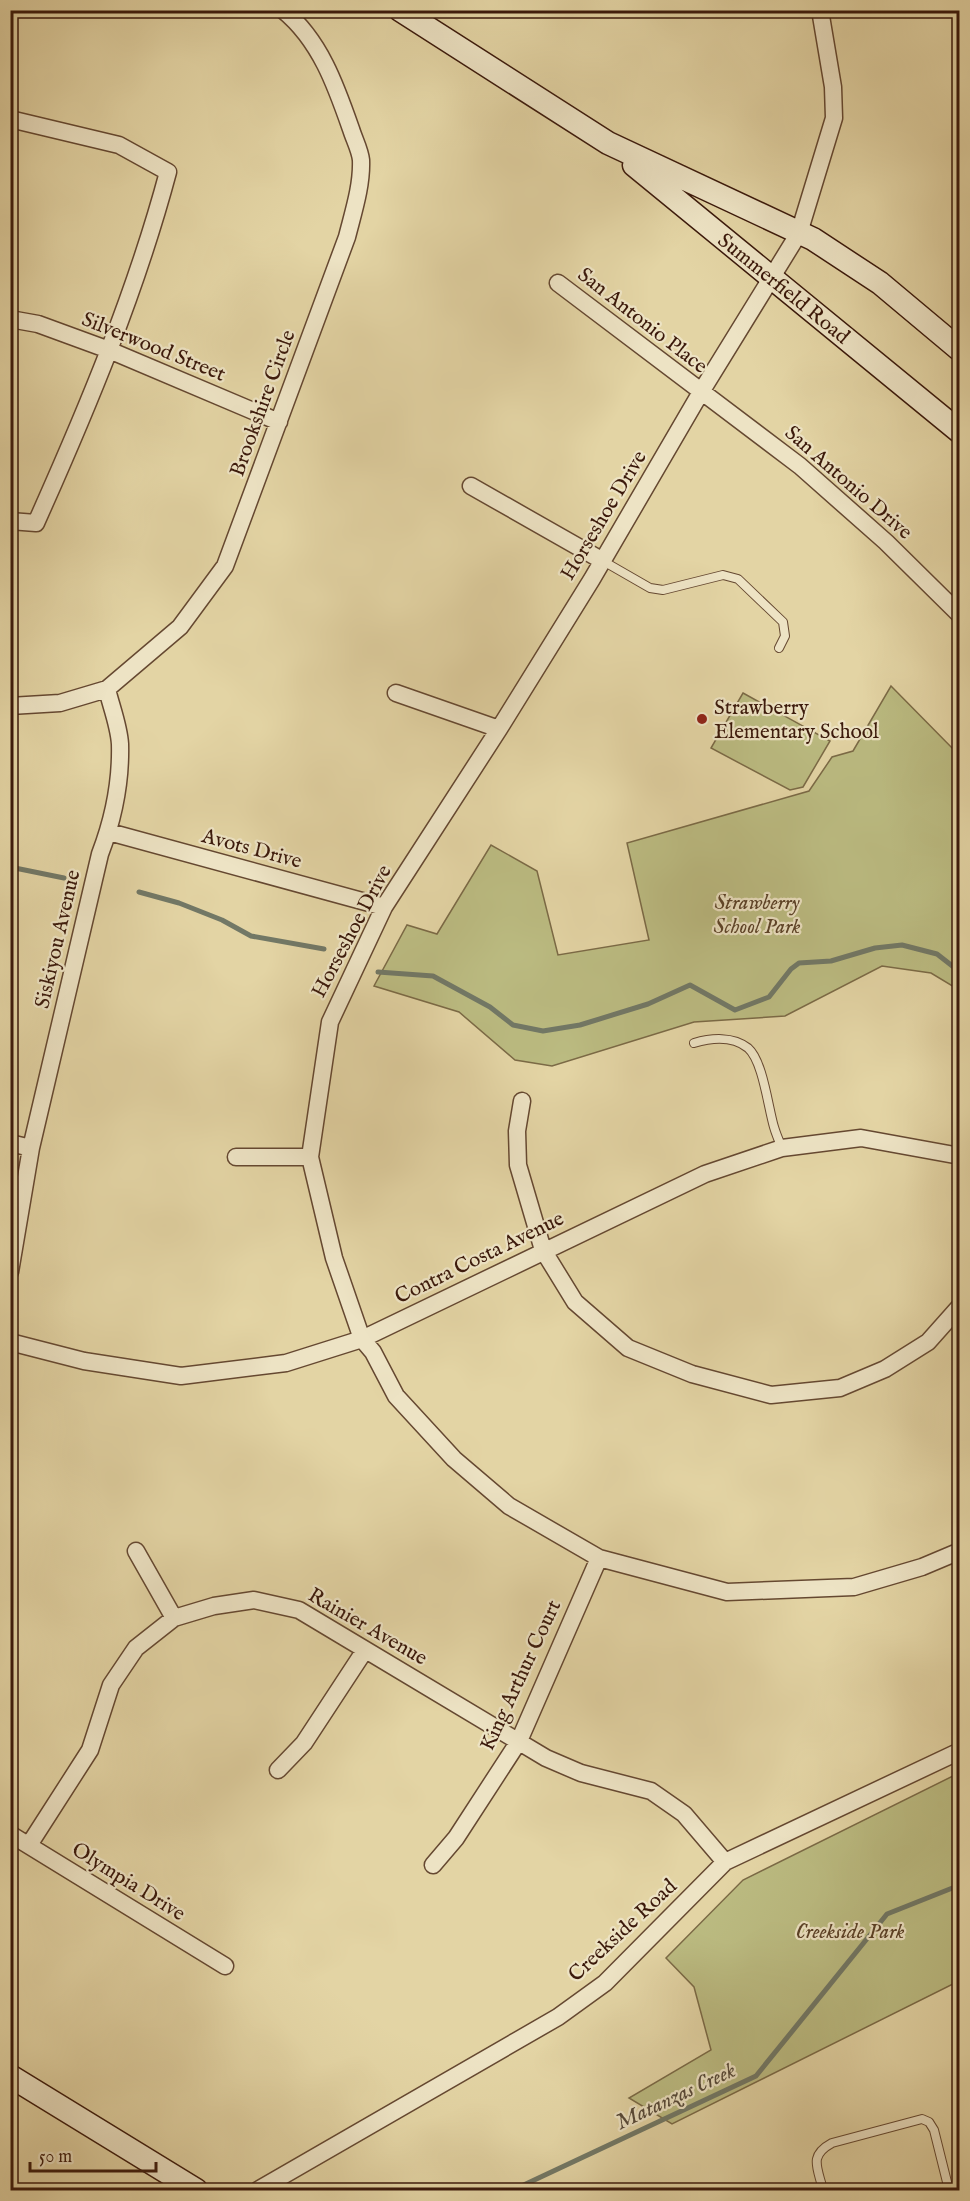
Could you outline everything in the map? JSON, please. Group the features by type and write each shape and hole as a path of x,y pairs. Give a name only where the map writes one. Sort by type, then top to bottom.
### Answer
{"street":[{"name":"Brookshire Circle","path":"10,706 60,703 107,689 180,627 225,566 347,237 358,190 361,159 335,83 316,48 283,10"},
{"name":"Summerfield Road","path":"400,10 608,143 960,432"},
{"name":"Horseshoe Drive","path":"820,10 833,87 834,118 799,233 701,392 603,561 499,729 384,907 330,1022 310,1157 334,1258 362,1339 373,1352 396,1396 454,1459 509,1506 599,1558 727,1592 854,1587 922,1567 960,1551"},
{"path":"10,119 118,144 168,172 154,227 109,350 62,466 36,523 10,521"},
{"name":"Summerfield Road","path":"608,143 813,239 880,283 960,350"},
{"name":"San Antonio Place","path":"558,283 701,392"},
{"name":"Silverwood Street","path":"10,319 38,324 109,350 279,422"},
{"name":"San Antonio Drive","path":"701,392 800,466 886,542 960,615"},
{"path":"471,486 603,561"},
{"name":"Siskiyou Avenue","path":"10,1272 31,1148 100,854 109,832 118,786 120,742 107,689"},
{"path":"396,693 499,729"},
{"name":"Avots Drive","path":"109,832 384,907"},
{"path":"522,1101 517,1131 518,1165 543,1250 575,1302 628,1348 692,1374 771,1395 840,1388 885,1369 928,1342 960,1306"},
{"name":"Contra Costa Avenue","path":"10,1342 84,1361 181,1376 286,1363 362,1339 705,1173 782,1148 861,1138 960,1156"},
{"path":"10,1143 31,1148"},
{"path":"236,1157 310,1157"},
{"path":"136,1551 174,1618"},
{"name":"King Arthur Court","path":"433,1865 456,1838 519,1741 599,1558"},
{"name":"Rainier Avenue","path":"29,1845 90,1750 111,1685 136,1648 174,1618 214,1606 254,1600 299,1610 546,1758 581,1773 651,1791 684,1814 725,1862"},
{"path":"278,1770 304,1743 365,1650"},
{"name":"Creekside Road","path":"258,2190 558,2017 605,1983 725,1862 960,1751"},
{"name":"Olympia Drive","path":"10,1834 225,1966"},
{"path":"10,2076 196,2190"}],"lane":[{"path":"603,561 650,588 663,590 723,575 738,579 783,622 785,636 779,648"},
{"path":"694,1043 721,1038 742,1044 750,1050 765,1088 782,1148"},
{"path":"823,2190 816,2160 824,2147 922,2119 928,2122 934,2130 949,2190"}],"green space":[{"name":"Strawberry School Park","path":"891,686 959,755 959,990 931,973 882,966 785,1016 694,1022 552,1066 515,1060 459,1012 374,986 407,925 437,934 491,845 537,871 558,955 649,940 627,843 809,791 832,757 853,751"},
{"path":"743,693 830,741 803,787 790,790 711,748"},
{"name":"Creekside Park","path":"959,1773 959,1981 672,2124 629,2098 711,2050 694,1987 666,1958 743,1880"}],"waterway":[{"path":"10,867 64,878"},
{"path":"139,892 179,903 222,920 251,936 324,949"},
{"path":"378,972 433,976 490,1007 513,1025 543,1031 580,1025 648,1004 690,985 735,1010 769,997 791,969 799,963 831,961 875,948 902,945 937,954 960,972"},
{"name":"Matanzas Creek","path":"513,2190 756,2076 887,1914 960,1885"}],"place":[{"name":"Strawberry Elementary School","path":"702,719"}]}
